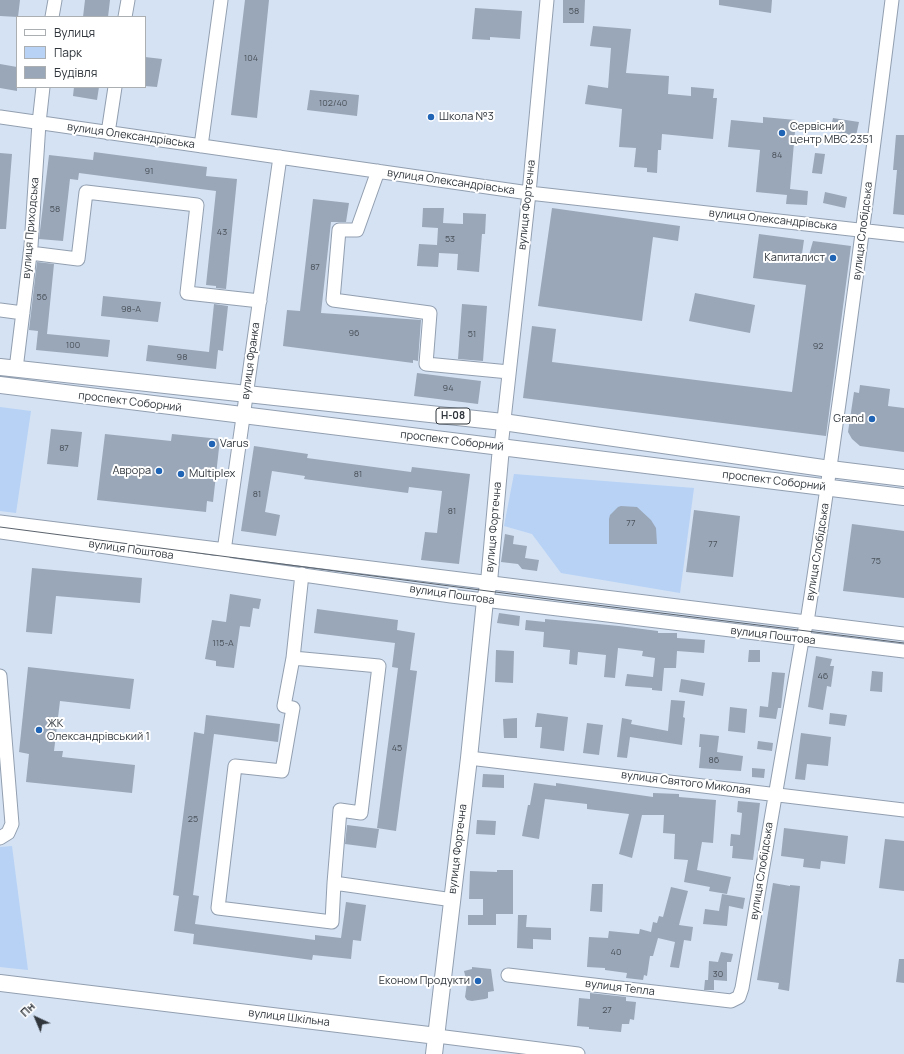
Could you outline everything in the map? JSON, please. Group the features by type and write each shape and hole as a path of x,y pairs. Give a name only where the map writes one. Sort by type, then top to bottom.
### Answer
{"main road":[{"name":"проспект Соборний","path":"0,367 503,422 830,469 904,478"},
{"name":"проспект Соборний","path":"0,386 904,497"},
{"name":"вулиця Фортечна","path":"434,1054 469,758 485,600 489,582 501,447"},
{"name":"вулиця Шкільна","path":"0,983 437,1036"}],"street":[{"path":"52,16 55,0"},
{"path":"125,16 128,0"},
{"path":"201,146 221,0"},
{"name":"вулиця Фортечна","path":"501,447 529,193 547,0"},
{"name":"вулиця Слобідська","path":"731,1001 739,997 742,988 774,794 802,640 807,622 828,488 892,0"},
{"name":"вулиця Приходська","path":"16,369 30,253 43,88"},
{"path":"108,133 114,88"},
{"name":"вулиця Олександрівська","path":"0,117 529,193 904,235"},
{"name":"вулиця Франка","path":"222,564 280,157"},
{"path":"378,171 357,230 339,230 333,300 430,312 426,364 509,372"},
{"path":"30,253 78,259 86,192 197,205 187,293 260,301"},
{"path":"0,310 23,313"},
{"name":"вулиця Поштова","path":"0,522 904,634"},
{"name":"вулиця Поштова","path":"0,532 485,600 904,652"},
{"path":"293,658 379,666 361,813 340,810 332,922 218,908 235,766 282,771 293,708 284,706 293,658 302,574"},
{"path":"0,676 12,824 8,833 0,838"},
{"name":"вулиця Святого Миколая","path":"469,758 904,810"},
{"path":"334,883 453,900"},
{"name":"вулиця Тепла","path":"508,976 731,1001"},
{"name":"вулиця Шкільна","path":"437,1036 578,1054"}],"green space":[{"path":"0,407 31,411 16,513 0,511"},
{"path":"514,474 694,488 680,593 561,573 532,534 504,526"},
{"path":"12,846 28,970 0,967 0,847"}],"building":[{"path":"0,0 20,0 18,16 0,16"},
{"path":"85,0 110,0 108,16 83,16"},
{"path":"245,0 269,0 257,118 231,115"},
{"path":"563,0 585,0 584,23 563,23"},
{"path":"719,0 772,0 771,13 719,5"},
{"path":"475,8 522,11 520,39 490,37 490,40 472,39"},
{"path":"593,26 631,29 626,73 669,76 668,94 691,96 691,87 714,89 713,98 717,98 713,139 662,134 661,150 658,150 657,173 647,172 647,168 634,167 636,148 619,147 622,109 585,104 588,85 608,88 611,48 590,46"},
{"path":"146,57 162,59 157,87 146,86"},
{"path":"0,64 16,67 17,91 0,88"},
{"path":"74,88 99,88 97,100 73,96"},
{"path":"310,90 359,95 357,116 307,110"},
{"path":"763,117 796,120 790,189 808,191 807,205 786,204 787,195 756,192 760,150 728,147 731,120 763,123"},
{"path":"833,118 859,122 856,136 830,131"},
{"path":"896,135 904,135 904,215 893,214 897,170 893,170"},
{"path":"94,152 207,167 206,176 237,179 226,289 206,285 216,191 79,173 78,180 70,179 63,241 39,239 49,155 93,160"},
{"path":"0,153 12,154 6,229 0,229"},
{"path":"815,153 825,154 822,174 812,173"},
{"path":"825,192 847,197 845,208 823,203"},
{"path":"313,199 349,203 346,222 331,222 321,313 421,320 418,361 413,360 413,363 283,346 287,310 300,311"},
{"path":"423,208 444,208 443,223 463,224 463,213 486,214 485,234 482,234 479,272 457,270 458,254 439,253 438,267 417,266 419,244 437,245 438,228 422,227"},
{"path":"552,208 680,226 678,241 653,237 642,321 538,306"},
{"path":"759,234 804,240 802,254 809,255 813,241 851,246 826,436 523,398 532,326 556,329 552,362 792,392 806,285 753,278"},
{"path":"37,262 54,264 47,334 110,340 108,357 36,350 38,331 29,330"},
{"path":"695,293 755,305 750,333 689,321"},
{"path":"103,296 161,302 158,322 101,316"},
{"path":"214,304 228,306 223,351 218,350 216,369 146,361 148,345 209,352"},
{"path":"462,304 487,306 483,361 458,359"},
{"path":"417,373 481,381 478,404 414,396"},
{"name":"Grand","path":"860,385 890,389 888,406 904,408 904,452 860,446 852,439 848,432 854,392 859,393"},
{"path":"51,429 82,432 78,467 47,464"},
{"name":"Аврора","path":"105,434 171,441 172,434 220,439 213,502 207,501 206,512 97,500"},
{"path":"254,446 308,454 307,458 411,472 412,467 470,474 459,564 421,560 425,532 437,533 442,491 409,487 408,493 304,479 305,476 272,471 265,512 280,515 276,536 241,531"},
{"path":"621,506 637,507 651,520 656,528 657,544 609,544 610,515"},
{"path":"694,510 740,516 733,577 686,572"},
{"path":"852,524 904,531 904,598 843,591"},
{"path":"505,534 514,536 513,544 527,546 525,558 539,560 537,571 522,569 518,564 501,562"},
{"path":"32,568 142,578 140,603 56,596 52,634 26,632"},
{"path":"230,594 261,599 259,609 253,608 250,627 240,626 234,668 216,666 216,661 205,659 212,620 226,622"},
{"path":"317,609 398,620 397,630 415,633 410,670 417,671 396,831 377,828 398,668 392,667 395,643 314,633"},
{"path":"499,613 520,616 519,626 497,623"},
{"path":"545,619 619,626 658,631 658,633 677,633 677,638 705,640 704,653 677,651 676,668 664,668 662,691 652,690 652,688 625,686 627,674 653,677 655,658 642,656 643,651 618,648 615,678 604,677 606,655 578,652 577,665 569,664 570,650 543,647 544,632 525,630 526,620 545,622"},
{"path":"496,650 514,651 513,683 495,682"},
{"path":"749,650 760,650 760,662 748,662"},
{"path":"816,656 832,659 830,666 834,666 831,687 827,686 823,710 808,707"},
{"name":"ЖК Олександрівський 1","path":"28,667 134,679 130,709 60,701 54,751 63,751 62,757 135,765 132,793 26,782 29,754 19,752"},
{"path":"872,671 883,672 882,692 870,691"},
{"path":"772,672 785,673 781,708 778,708 776,719 759,717 760,706 768,707"},
{"path":"681,679 705,683 703,696 679,692"},
{"path":"671,700 685,701 682,745 630,737 627,758 617,757 622,718 632,720 631,724 668,731"},
{"path":"730,707 747,709 745,733 728,731"},
{"path":"537,713 568,717 564,751 540,748 542,727 535,727"},
{"path":"830,713 847,715 845,726 829,724"},
{"path":"206,715 280,724 278,742 214,734 193,895 199,896 195,924 315,940 315,935 341,938 346,902 366,905 361,941 353,940 351,959 313,955 312,960 193,944 194,934 174,931 179,896 173,895 194,732 204,734"},
{"path":"517,718 517,738 504,738 503,719"},
{"path":"587,723 603,725 599,755 583,753"},
{"path":"801,733 831,737 828,766 807,764 805,780 795,779"},
{"path":"700,734 719,736 717,752 743,756 741,771 699,768 701,747 699,747"},
{"path":"758,741 773,743 772,751 757,749"},
{"path":"752,768 765,769 764,778 752,777"},
{"path":"483,774 504,775 504,788 482,787"},
{"path":"534,783 556,786 556,783 653,797 653,793 679,794 679,797 716,800 713,843 702,842 697,870 731,877 727,894 709,891 710,887 684,882 688,860 674,859 675,834 663,833 664,815 642,815 632,858 619,854 629,814 587,809 587,804 545,799 539,839 522,836"},
{"path":"738,801 760,803 753,860 732,858 733,846 730,846 731,834 740,835 742,813 737,812"},
{"path":"477,820 496,821 495,835 476,834"},
{"path":"347,825 379,829 376,848 345,844"},
{"path":"784,828 848,836 845,864 821,861 820,869 803,867 804,859 781,856"},
{"path":"885,839 904,841 904,891 879,888"},
{"path":"497,870 513,870 513,914 496,914 496,925 468,925 468,915 483,915 483,899 469,899 470,871 497,872"},
{"path":"773,883 800,886 789,991 778,989 779,983 757,980"},
{"path":"592,884 603,884 602,912 590,911"},
{"path":"671,887 688,891 679,925 693,927 691,941 684,940 679,968 670,967 675,942 658,938 653,956 650,956 647,976 644,975 643,980 626,978 627,973 605,970 605,968 587,967 589,937 608,938 609,931 639,934 640,929 651,932 653,922 657,923 659,916 663,917"},
{"path":"722,894 745,898 743,909 729,906 727,926 703,924 705,909 719,911"},
{"path":"518,915 527,915 526,927 551,928 551,940 533,939 533,949 517,948"},
{"path":"721,952 733,954 731,962 727,962 727,981 714,980 714,990 704,990 705,980 708,980 709,961 718,962"},
{"path":"899,959 904,959 904,983 896,982"},
{"path":"472,967 491,969 494,991 488,992 488,998 472,1001 467,1000 465,997 467,983 464,971 472,969"},
{"path":"590,993 626,997 626,1001 636,1002 634,1020 630,1019 629,1024 622,1024 621,1032 589,1029 589,1027 577,1026 579,998 590,999"}],"tram line":[{"path":"0,527 564,601 904,643"}],"place":[{"name":"Школа №3","path":"431,117"},
{"name":"Сервісний центр МВС 2351","path":"782,133"},
{"name":"Капиталист","path":"833,258"},
{"name":"Grand","path":"872,419"},
{"name":"Varus","path":"212,444"},
{"name":"Аврора","path":"159,471"},
{"name":"Multiplex","path":"181,474"},
{"name":"ЖК Олександрівський 1","path":"39,730"},
{"name":"Економ Продукти","path":"478,981"}]}
